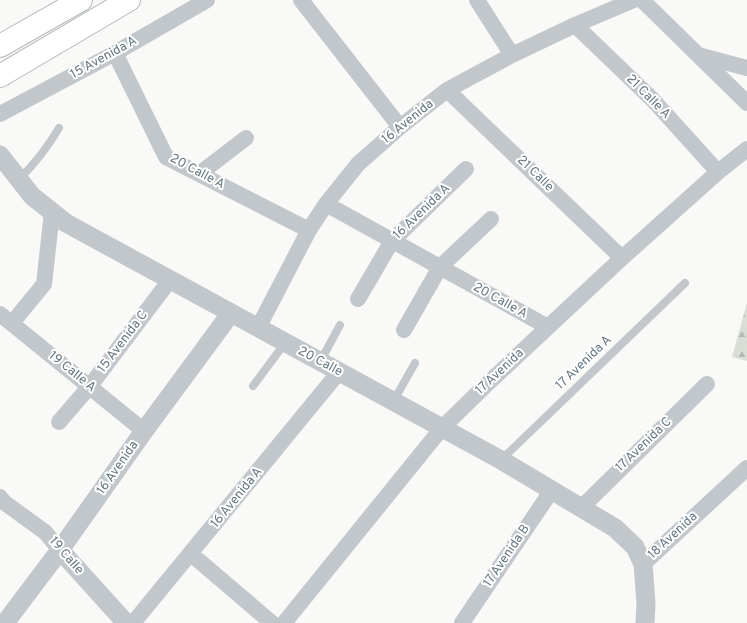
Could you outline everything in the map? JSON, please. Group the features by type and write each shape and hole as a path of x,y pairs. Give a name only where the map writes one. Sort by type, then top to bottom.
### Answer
{"main road":[{"path":"0,46 80,0"},
{"path":"0,76 129,0"}],"street":[{"name":"15 Avenida A","path":"0,114 115,53 207,0"},
{"path":"301,0 400,127"},
{"path":"642,0 747,103"},
{"name":"16 Avenida","path":"258,328 309,230 326,204 358,164 400,127 447,90 512,56 626,1"},
{"path":"482,2 512,56"},
{"name":"21 Calle A","path":"575,25 653,100 718,172"},
{"name":"20 Calle A","path":"115,53 166,157 309,230"},
{"path":"698,55 747,68"},
{"name":"21 Calle","path":"447,90 622,258"},
{"path":"199,174 246,138"},
{"name":"17 Avenida","path":"284,623 442,428 622,258 718,172 747,150"},
{"name":"20 Calle","path":"0,156 32,196 66,223 501,460 552,490 615,528 635,547 643,564"},
{"name":"16 Avenida A","path":"358,300 392,241 466,169"},
{"name":"20 Calle A","path":"326,204 548,327"},
{"path":"6,318 44,284 52,212"},
{"path":"404,330 440,267 491,219"},
{"name":"15 Avenida C","path":"59,422 90,386 170,280"},
{"name":"16 Avenida","path":"5,623 60,550 144,431 231,313"},
{"name":"19 Calle A","path":"6,318 144,431"},
{"name":"16 Avenida A","path":"133,623 339,372"},
{"name":"17 Avenida C","path":"581,508 707,384"},
{"name":"18 Avenida","path":"645,623 646,603 643,564 747,468"},
{"name":"17 Avenida B","path":"462,623 552,490"},
{"name":"19 Calle","path":"0,497 5,503 45,532 126,623"},
{"path":"191,554 272,623"}],"lane":[{"path":"19,179 44,153 59,128"},
{"name":"17 Avenida A","path":"501,460 685,283"},
{"path":"320,362 340,325"},
{"path":"253,386 285,342"},
{"path":"393,402 415,363"}],"green space":[{"path":"747,303 747,361 732,357"}]}
